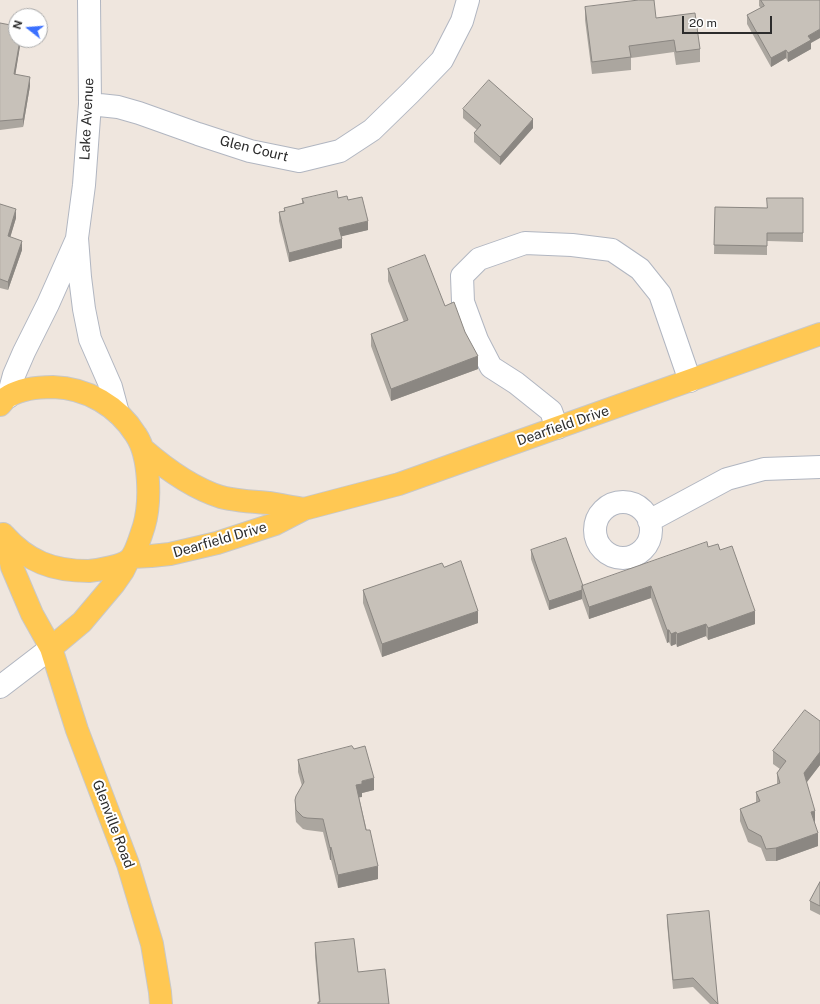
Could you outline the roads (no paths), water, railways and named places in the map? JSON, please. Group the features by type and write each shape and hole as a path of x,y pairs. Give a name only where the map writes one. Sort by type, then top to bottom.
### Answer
{"main road":[{"name":"Dearfield Drive","path":"3,533 21,551 38,562 55,568 76,571 108,569 130,559 170,554 217,543 276,524 304,509 399,484 820,335"},
{"path":"4,401 27,390 44,387 75,389 101,400 118,413 137,435 143,450 148,478 149,501 141,538 114,584 82,622 51,648"},
{"name":"Dearfield Drive","path":"143,450 160,464 195,486 221,497 304,509"},
{"name":"Glenville Road","path":"3,533 12,567 32,614 51,648 77,730 128,864 152,944 161,1004"}],"street":[{"name":"Lake Avenue","path":"88,0 90,24 90,104 84,185 77,238 84,310 90,339 111,387 118,413"},
{"name":"Glen Court","path":"90,104 118,107 250,151 299,161 340,151 372,130 442,60 462,21 468,0"},
{"name":"Lake Avenue","path":"4,401 24,352 48,304 77,238"},
{"path":"557,428 551,410 516,383 491,367 477,340 462,302 462,276 479,259 526,243 572,245 612,250 640,269 660,294 690,381"},
{"path":"649,521 727,479 764,469 820,467"},
{"path":"0,687 51,648"}]}
